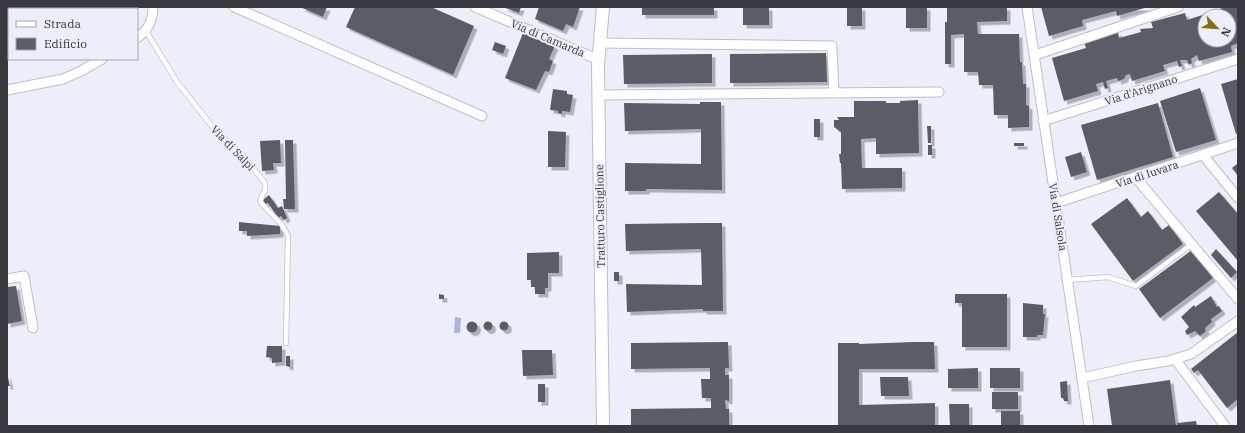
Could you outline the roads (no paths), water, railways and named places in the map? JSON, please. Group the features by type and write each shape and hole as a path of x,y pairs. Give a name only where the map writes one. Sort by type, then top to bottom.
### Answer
{"street":[{"path":"138,37 146,31 150,23 153,7"},
{"path":"234,7 482,116"},
{"name":"Via di Camarda","path":"475,7 599,60"},
{"name":"Tratturo Castiglione","path":"603,7 599,60 603,426"},
{"name":"Via di Salsola","path":"1027,7 1089,426"},
{"path":"1035,55 1178,7"},
{"path":"600,43 832,46 834,92"},
{"name":"Via d'Arignano","path":"1043,122 1238,59"},
{"path":"7,90 63,79 100,60"},
{"path":"599,95 939,92"},
{"name":"Via di Iuvara","path":"1056,203 1136,178 1238,143"},
{"path":"1203,155 1238,198"},
{"path":"1136,178 1238,299"},
{"path":"7,279 24,276 34,328"},
{"path":"1082,378 1175,359 1191,354 1238,321"},
{"path":"1175,359 1225,426"}],"lane":[{"name":"Via di Salpi","path":"146,31 177,82 219,135 241,153 265,183 265,190 260,200 282,225 288,236 286,343"},
{"path":"1067,280 1108,277 1136,286 1192,244"}],"water":[{"path":"455,317 461,318 460,333 454,333"}]}
